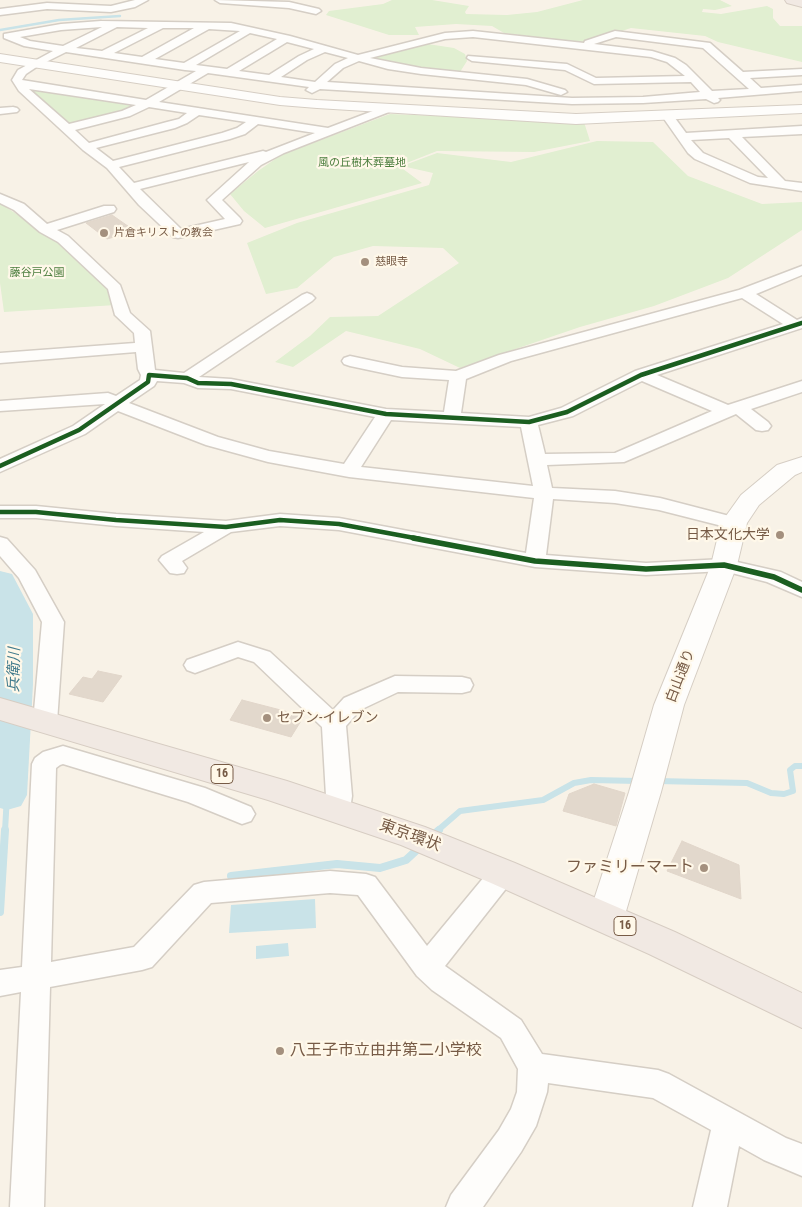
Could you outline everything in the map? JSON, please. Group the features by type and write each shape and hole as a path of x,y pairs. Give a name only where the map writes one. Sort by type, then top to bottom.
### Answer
{"highway":[{"path":"791,0 802,2"},
{"name":"東京環状","path":"25,716 337,809 413,836 679,950 802,1011"}],"street":[{"path":"0,12 47,6 111,9 132,5 143,0"},
{"path":"220,0 289,5 316,11"},
{"path":"289,5 309,0"},
{"path":"257,9 268,3"},
{"path":"30,8 52,22"},
{"path":"4,37 52,22 207,25 250,29 388,66 541,85 566,94 572,101 576,118"},
{"path":"116,24 34,64 22,72 17,80 23,89 87,147 111,165 144,202 178,234 235,221 214,200 257,162 280,150 390,108"},
{"path":"103,55 162,24"},
{"path":"143,61 207,25"},
{"path":"185,67 250,29"},
{"path":"300,103 316,85 339,66 358,58 445,36 473,34 582,46 657,56 671,60 682,67 727,113"},
{"path":"582,46 615,34 706,45 757,90"},
{"path":"4,37 28,44 316,85 572,101 643,100 802,88"},
{"path":"228,73 286,38"},
{"path":"418,42 458,48 468,52 473,61 462,75"},
{"path":"270,79 303,58 324,48"},
{"path":"0,58 300,103 576,118 668,116 802,108"},
{"path":"472,58 567,67 594,81 692,79"},
{"path":"557,66 562,59 580,60"},
{"path":"365,88 388,66"},
{"path":"610,69 620,80"},
{"path":"67,128 126,114 149,104 205,70"},
{"path":"740,75 802,72"},
{"path":"20,84 328,131"},
{"path":"430,110 438,92"},
{"path":"0,112 12,110"},
{"path":"87,147 171,126 197,111"},
{"path":"668,116 692,150 710,161 755,180 802,187"},
{"path":"111,165 226,136 241,131 256,120"},
{"path":"683,137 802,130"},
{"path":"784,132 796,143"},
{"path":"732,134 782,185"},
{"path":"132,187 280,150"},
{"path":"0,198 19,207 45,229 62,239 115,288 123,315 142,332 146,369 149,375 148,382 78,430 0,466"},
{"path":"45,229 109,209"},
{"path":"350,361 402,372 458,376 505,358 744,293 802,270"},
{"path":"744,293 799,324"},
{"path":"187,378 307,298"},
{"path":"149,375 187,378 198,383 232,384 386,414 529,422 567,412 641,375 799,324"},
{"path":"0,358 144,347"},
{"path":"641,375 732,409 762,426"},
{"path":"452,418 458,376"},
{"path":"538,460 618,458 732,409 802,386"},
{"path":"0,406 108,398 116,404 212,441 268,456 349,471 544,493 615,497 660,504 734,522"},
{"path":"349,471 386,414"},
{"path":"529,422 544,493 535,561"},
{"name":"白山通り","path":"606,918 669,705 724,566 734,522 750,500 786,470 802,464"},
{"path":"0,512 36,512 116,520 226,527 280,520 339,524 535,561 646,569 724,566 774,577 802,590"},
{"path":"177,568 169,560 226,527"},
{"path":"0,543 28,575 53,622 25,716"},
{"path":"194,666 238,648 262,657 334,724 340,796 337,809"},
{"path":"334,724 352,704 396,684 462,685"},
{"path":"27,1207 16,981 44,764 52,758 63,755 196,795 242,814"},
{"path":"427,967 503,873"},
{"path":"16,981 142,958 204,893 330,882 366,885 427,967 442,982 511,1029 533,1067 532,1092 525,1115 510,1141 463,1207"},
{"path":"533,1067 658,1084 775,1149 802,1160"},
{"path":"710,1207 728,1123"}],"green space":[{"path":"392,0 432,0 469,6 465,12 466,14 507,15 537,12 583,0 720,0 732,6 715,10 703,9 702,12 721,14 767,6 773,9 773,18 780,26 802,26 802,62 718,42 705,36 631,28 585,43 504,33 492,26 456,24 415,27 419,35 389,35 326,15 329,11 383,4"},
{"path":"421,43 454,48 465,54 467,61 460,72 423,70 368,58"},
{"path":"27,89 140,104 125,111 68,124"},
{"name":"風の丘樹木葬墓地","path":"390,114 584,122 590,141 534,152 437,151 399,166 422,183 265,228 244,211 230,194 281,155"},
{"path":"597,141 653,142 688,176 762,204 802,202 802,230 728,278 654,306 580,327 460,368 420,349 346,331 293,367 275,362 310,336 330,317 378,316 459,263 443,248 373,246 334,257 297,288 266,294 247,243 297,223 429,185 433,173 402,166 437,153 511,162"},
{"name":"藤谷戸公園","path":"0,203 52,238 80,262 112,292 116,305 4,312 0,283"}],"water":[{"path":"315,899 316,928 229,933 231,905"},
{"path":"288,943 289,956 256,959 256,946"}],"building":[{"name":"片倉キリストの教会","path":"112,215 135,231 107,239 86,223"},
{"path":"98,671 122,676 103,702 69,694 83,677 92,679"},
{"name":"セブン-イレブン","path":"242,700 304,716 291,737 230,720"},
{"path":"594,784 625,793 616,826 563,811 569,794"},
{"name":"ファミリーマート","path":"682,841 739,865 741,899 667,871"}],"waterway":[{"path":"0,30 59,20 120,16"},
{"name":"兵衛川","path":"0,581 16,614 15,684 7,795"},
{"path":"657,781 747,783 771,793 784,794 793,791 790,770 795,766 802,766"},
{"path":"437,831 460,811 543,800 574,783 591,780 638,781"},
{"name":"兵衛川","path":"5,831 7,795"},
{"name":"兵衛川","path":"0,912 5,830"},
{"path":"432,836 439,830"},
{"path":"231,876 337,864 380,868 406,860 420,847"}],"cycle path":[{"path":"0,466 79,430 148,382 149,375 187,378 198,383 231,384 386,414 529,422 567,412 641,375 802,323"},
{"path":"0,512 36,512 116,520 226,527 280,520 339,524 535,561 646,569 724,565 774,577 802,590"}],"place":[{"name":"片倉キリストの教会","path":"104,233"},
{"name":"慈眼寺","path":"365,262"},
{"name":"日本文化大学","path":"780,535"},
{"name":"セブン-イレブン","path":"267,718"},
{"name":"ファミリーマート","path":"704,868"},
{"name":"八王子市立由井第二小学校","path":"280,1051"}]}
